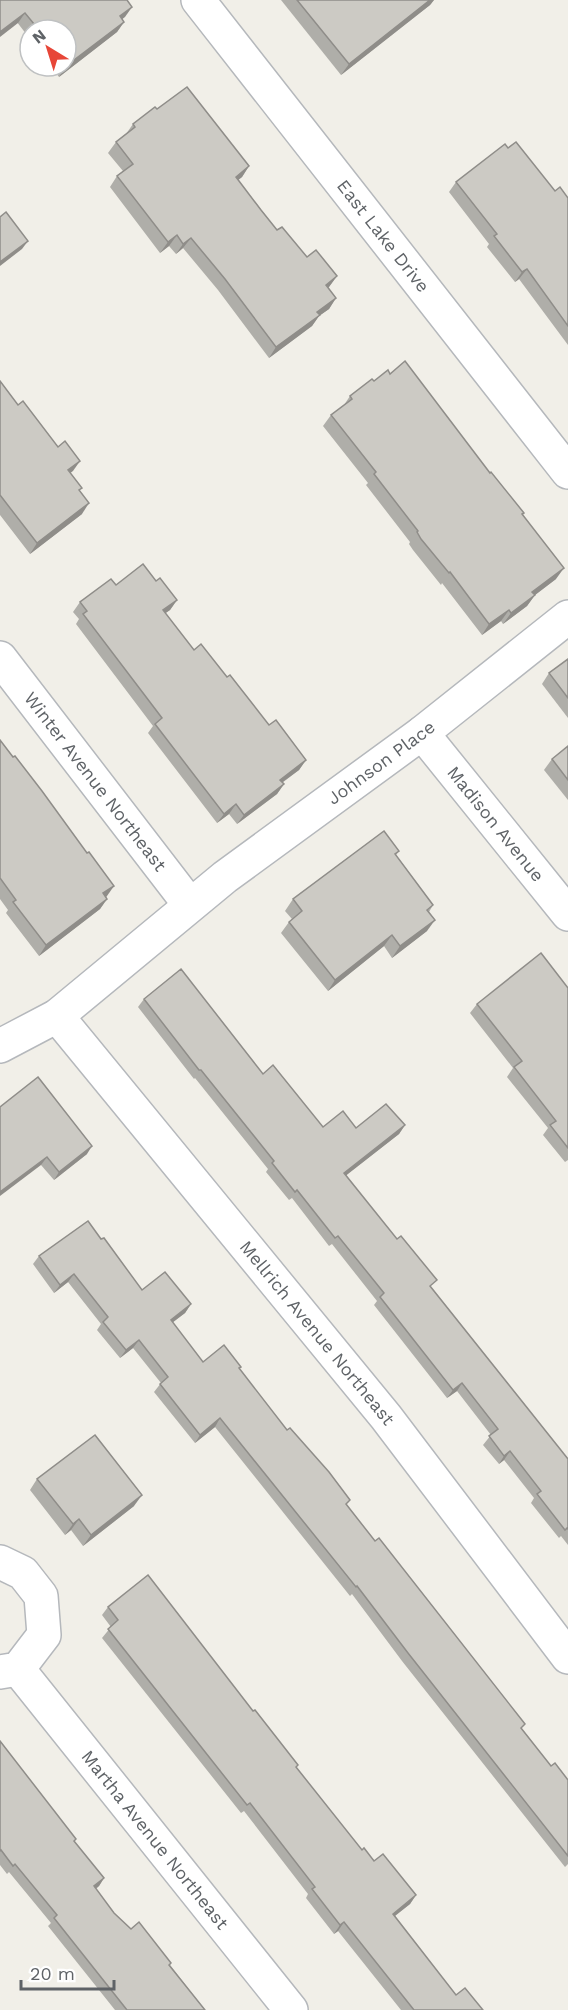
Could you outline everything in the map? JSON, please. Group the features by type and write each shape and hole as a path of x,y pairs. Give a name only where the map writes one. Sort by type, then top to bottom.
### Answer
{"street":[{"name":"East Lake Drive","path":"198,0 568,472"},
{"name":"Johnson Place","path":"0,1046 57,1016 225,877 422,733 568,617"},
{"name":"Winter Avenue Northeast","path":"0,658 190,905"},
{"name":"Madison Avenue","path":"422,733 568,914"},
{"name":"Mellrich Avenue Northeast","path":"57,1016 386,1417 568,1657"},
{"name":"Martha Avenue Northeast","path":"0,1562 22,1572 41,1596 44,1635 9,1671 291,2010"}],"building":[{"path":"0,0 127,0 132,7 120,16 124,22 78,57 78,18 29,18 25,13 0,32"},
{"path":"297,0 430,0 349,64"},
{"path":"187,87 249,166 236,177 261,210 277,230 282,227 307,257 316,250 337,276 326,285 336,298 317,312 320,315 276,347 191,238 183,244 177,235 168,242 117,176 133,164 116,142 135,127 133,124"},
{"path":"516,142 555,191 560,187 568,198 568,326 527,269 522,272 494,236 497,234 456,182 505,144 508,148"},
{"path":"6,212 28,241 0,262 0,217"},
{"path":"405,361 564,568 532,592 535,595 511,613 509,610 489,624 450,572 421,539 418,531 374,474 376,472 331,415 352,399 350,396 372,379 374,381 388,370 390,374"},
{"path":"0,381 18,405 23,401 58,447 65,441 80,461 68,470 82,488 79,490 89,503 37,543 0,495"},
{"path":"143,564 156,581 160,578 177,600 163,610 194,650 201,644 227,677 230,675 269,725 276,720 306,760 280,780 284,784 244,815 236,804 224,814 155,724 162,718 83,614 87,611 80,602 111,579 116,585"},
{"path":"568,659 568,698 549,673"},
{"path":"0,740 13,757 15,756 114,886 103,893 107,899 46,945 13,902 16,900 0,878"},
{"path":"568,746 568,780 552,759"},
{"path":"384,831 399,851 395,854 433,905 427,910 435,920 400,946 392,935 335,980 289,922 302,911 293,899"},
{"path":"541,953 568,988 568,1148 550,1125 556,1121 514,1067 522,1061 477,1004"},
{"path":"181,969 263,1074 273,1065 323,1127 343,1111 356,1128 386,1104 405,1125 344,1173 397,1239 401,1236 437,1280 430,1286 568,1459 568,1529 565,1530 537,1494 541,1491 510,1451 504,1456 489,1436 498,1429 462,1383 453,1390 380,1297 384,1293 338,1236 335,1238 297,1190 295,1192 272,1163 274,1161 144,999"},
{"path":"38,1077 92,1146 59,1172 47,1157 0,1192 0,1107"},
{"path":"88,1221 101,1239 104,1238 142,1290 165,1272 191,1304 171,1320 203,1362 224,1345 287,1430 290,1428 329,1472 350,1500 346,1504 375,1541 379,1538 525,1724 521,1728 551,1766 555,1763 568,1780 568,1856 357,1586 220,1418 200,1435 160,1384 168,1377 139,1340 126,1350 103,1322 108,1317 74,1274 60,1285 39,1256"},
{"path":"95,1435 142,1495 91,1535 79,1519 73,1524 37,1479"},
{"path":"148,1575 362,1850 364,1848 374,1861 383,1854 416,1895 393,1914 456,1995 465,1988 483,2010 414,2010 344,1922 340,1925 312,1889 315,1887 250,1803 247,1805 108,1629 118,1620 108,1607"},
{"path":"0,1741 104,1878 94,1886 114,1913 131,1929 139,1922 171,1963 169,1965 205,2010 127,2010 54,1918 57,1915 15,1864 13,1866 0,1851"}]}
